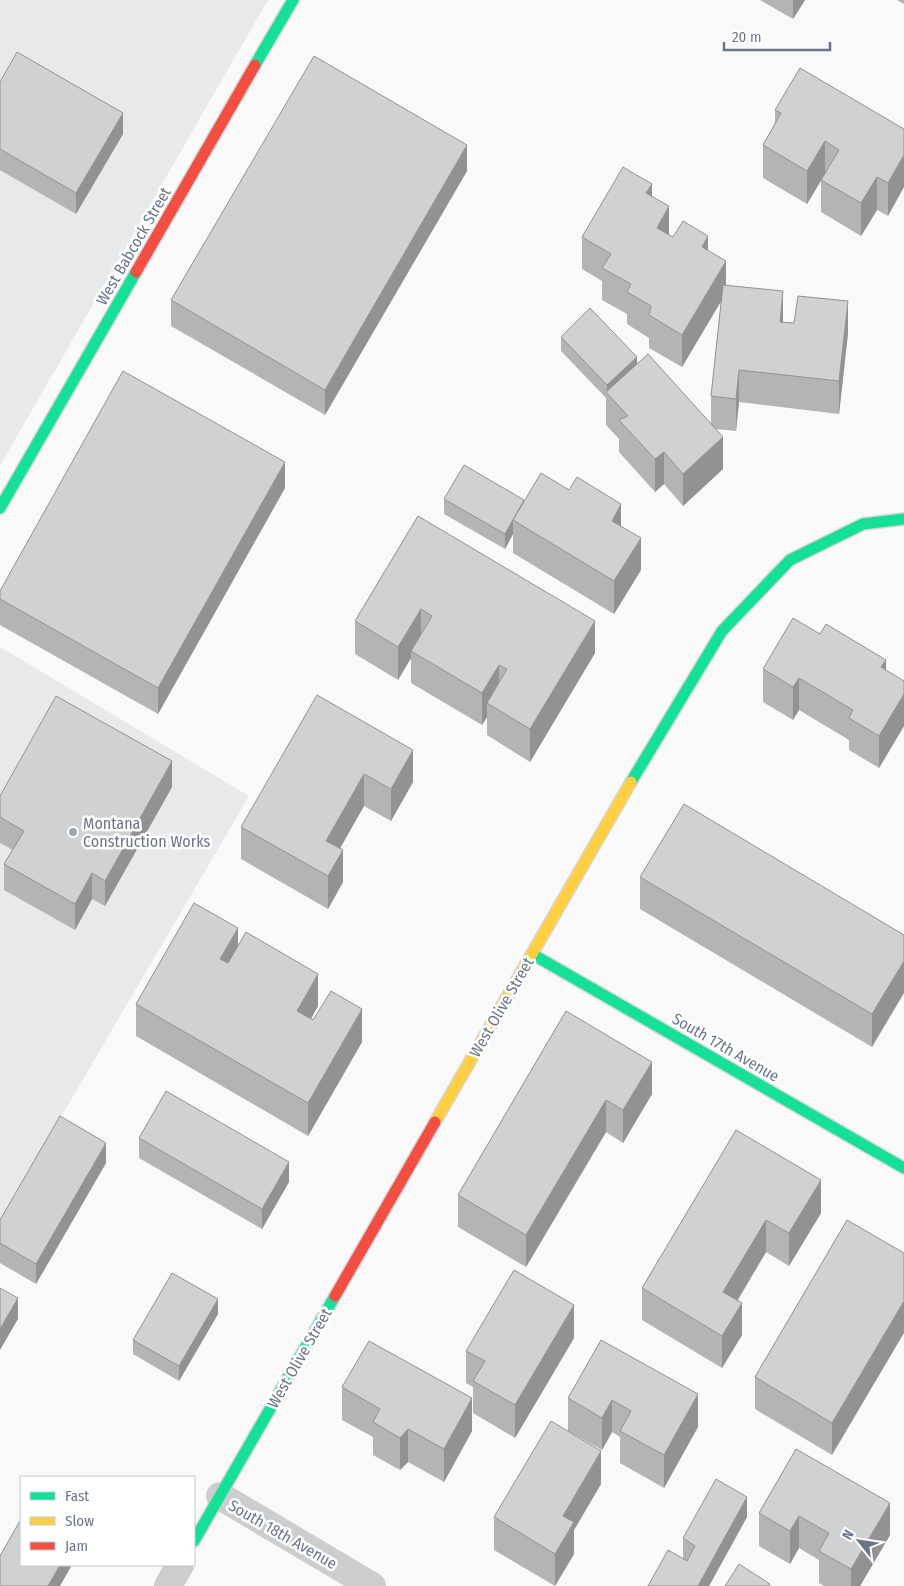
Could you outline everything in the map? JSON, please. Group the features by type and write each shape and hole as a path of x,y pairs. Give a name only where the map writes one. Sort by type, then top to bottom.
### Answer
{"street":[{"name":"West Babcock Street","path":"0,508 293,0"},
{"name":"West Olive Street","path":"195,1539 662,729 722,631 790,560 864,524 904,519"},
{"name":"South 17th Avenue","path":"532,954 904,1168"},
{"name":"South 18th Avenue","path":"220,1496 372,1586"},
{"path":"168,1586 179,1566"}],"shaded area":[{"path":"0,0 268,0 0,466"},
{"path":"0,647 249,796 0,1221"}],"building":[{"path":"17,52 123,113 76,193 0,149 0,82"},
{"path":"314,56 467,145 325,390 171,300"},
{"path":"800,68 904,129 904,155 888,183 877,177 861,203 821,180 839,150 825,141 807,171 763,145 781,113 775,110"},
{"path":"623,167 652,184 646,193 669,206 657,228 673,237 683,221 708,236 702,247 726,261 682,335 649,315 651,306 627,292 631,284 602,268 611,254 582,237"},
{"path":"723,285 783,291 780,322 794,323 798,296 848,301 839,381 739,370 736,399 711,396"},
{"path":"590,308 637,357 607,385 561,337"},
{"path":"648,354 723,437 683,474 664,452 655,459 619,420 628,416 606,392"},
{"path":"123,371 285,462 158,688 0,599 0,591"},
{"path":"464,465 524,500 505,534 444,499"},
{"path":"541,473 569,490 577,477 621,504 612,521 641,538 614,581 513,520"},
{"path":"418,516 595,621 530,729 487,703 507,669 499,665 482,693 411,651 432,616 421,609 398,647 355,621"},
{"path":"793,618 820,634 826,624 886,660 881,667 904,681 904,694 879,736 849,718 853,710 799,678 793,687 763,669"},
{"path":"317,695 413,750 391,789 364,774 326,841 343,850 328,876 241,827"},
{"name":"Montana Construction Works","path":"56,696 172,761 105,881 92,873 75,904 4,864 24,831 0,817 0,796"},
{"path":"684,804 904,935 904,961 872,1014 640,877"},
{"path":"194,903 238,928 220,959 228,963 246,932 318,974 297,1011 313,1020 331,991 362,1009 308,1103 136,1004"},
{"path":"566,1011 652,1062 623,1110 606,1100 526,1235 458,1195"},
{"path":"166,1091 289,1162 262,1209 139,1138"},
{"path":"60,1116 106,1143 36,1264 0,1243 0,1220"},
{"path":"736,1130 821,1180 789,1233 766,1220 723,1292 742,1303 722,1336 642,1288"},
{"path":"847,1220 904,1253 904,1301 832,1423 755,1377"},
{"path":"514,1270 574,1305 515,1405 473,1381 485,1361 466,1351"},
{"path":"172,1273 218,1299 179,1366 133,1340"},
{"path":"0,1288 18,1298 0,1329"},
{"path":"601,1340 698,1394 664,1455 620,1431 631,1411 612,1400 602,1418 568,1398"},
{"path":"369,1341 472,1398 444,1449 408,1429 400,1438 373,1422 380,1409 342,1387"},
{"path":"551,1421 601,1451 563,1516 574,1522 555,1554 494,1517"},
{"path":"796,1449 890,1503 851,1569 819,1551 829,1533 799,1516 790,1531 759,1513"},
{"path":"716,1479 747,1497 698,1586 648,1586 668,1550 687,1561 695,1546 683,1538"},
{"path":"20,1521 20,1566 59,1566 48,1586 0,1586 0,1556"},
{"path":"739,1564 770,1584 769,1586 725,1586"}],"traffic: fast":[{"path":"255,65 293,0"},
{"path":"0,508 136,272"},
{"path":"631,782 722,631 790,560 863,524 904,519"},
{"path":"532,954 904,1168"},
{"path":"195,1539 335,1296"}],"traffic: slow":[{"path":"435,1122 631,782"}],"traffic: jam":[{"path":"136,272 255,65"},
{"path":"335,1296 435,1122"}],"place":[{"name":"Montana Construction Works","path":"73,832"}]}
